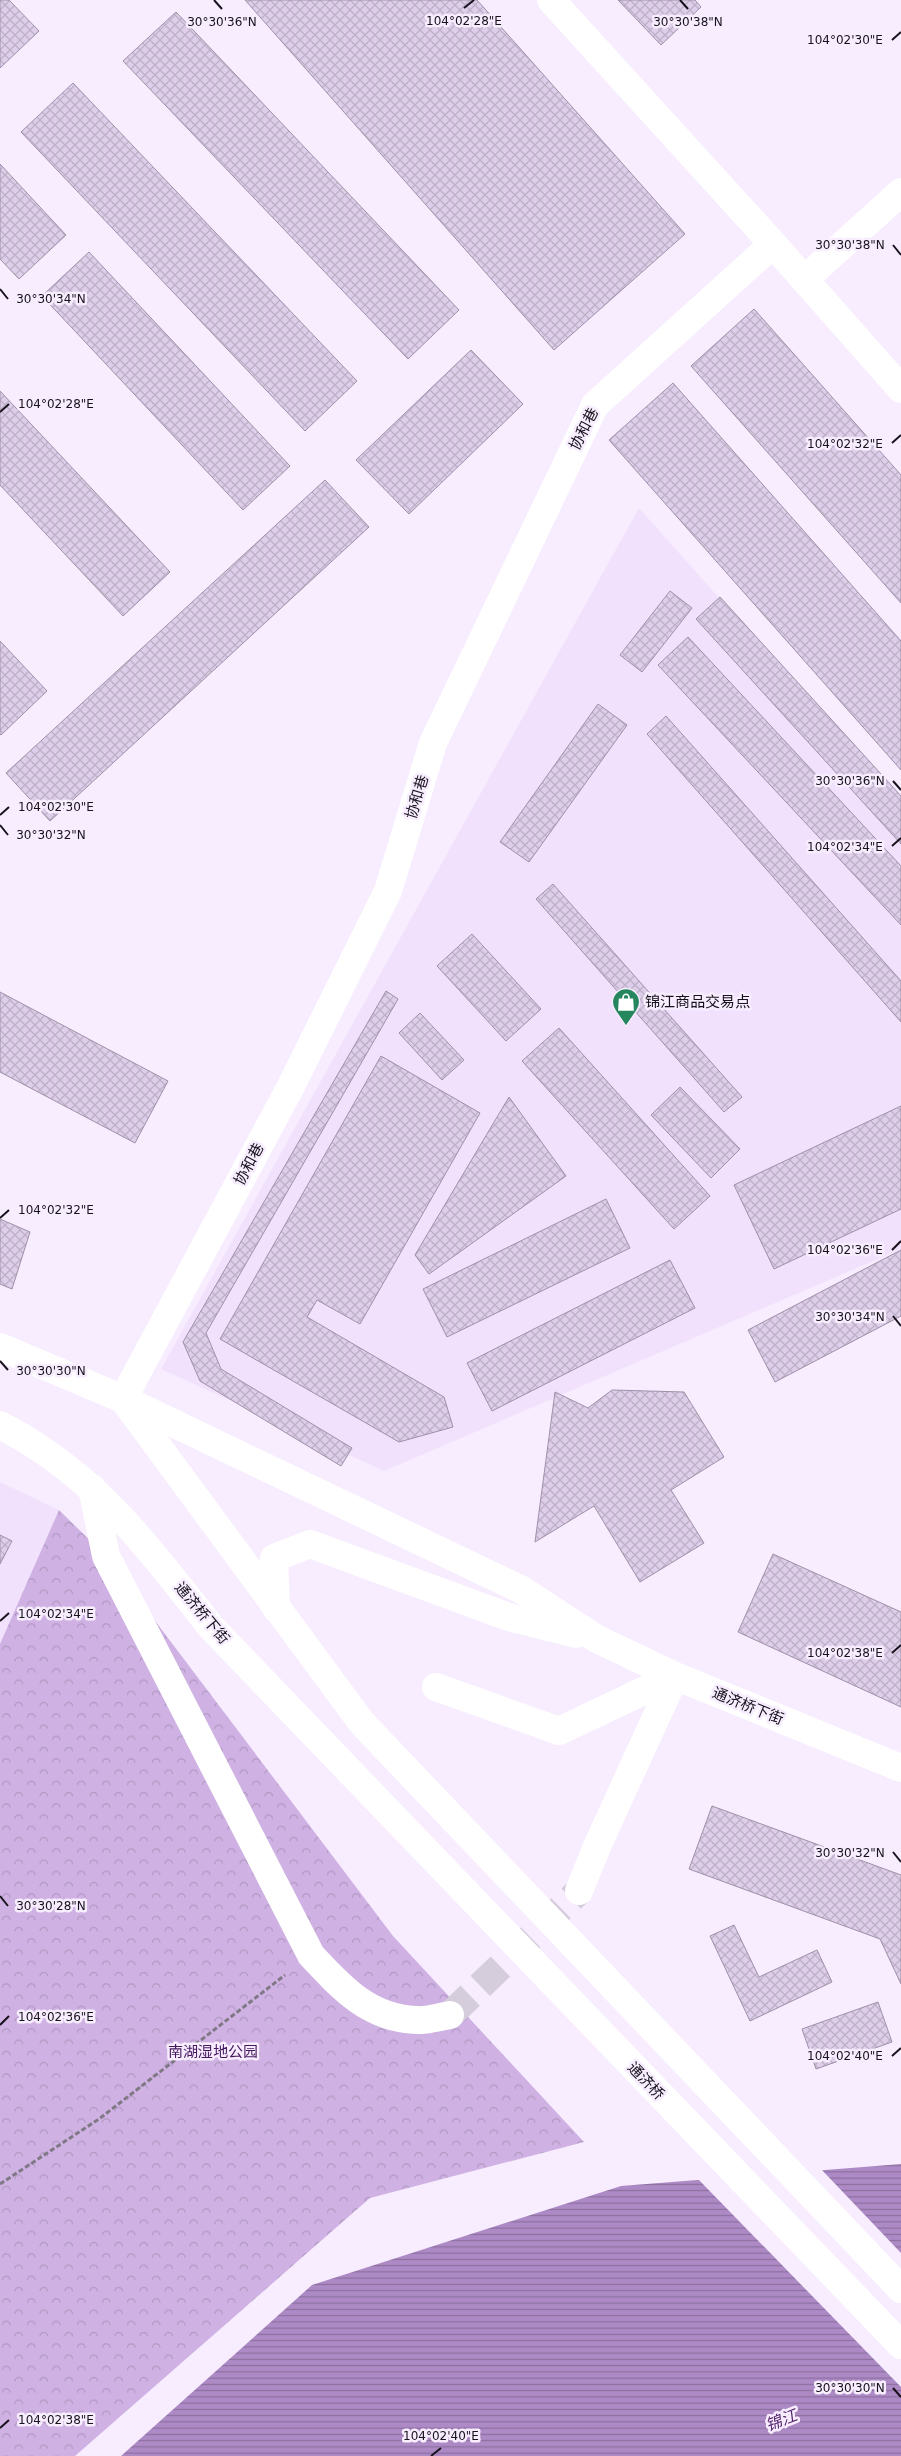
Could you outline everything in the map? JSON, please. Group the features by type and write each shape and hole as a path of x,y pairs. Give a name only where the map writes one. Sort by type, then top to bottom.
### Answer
{"street":[{"path":"550,0 805,279 901,388"},
{"path":"805,279 901,192"},
{"name":"协和巷","path":"123,1399 290,1088 388,891 433,743 595,405 773,244"},
{"name":"通济桥下街","path":"0,1348 123,1399 522,1590 597,1639 675,1676 901,1768"},
{"path":"123,1399 362,1723 901,2289"},
{"name":"通济桥下街","path":"0,1425 31,1441 92,1488 134,1530 211,1626 392,1818"},
{"path":"92,1488 106,1556 312,1955 347,1994 380,2013 416,2020 450,2015"},
{"name":"通济桥下街","path":"276,1608 274,1558 310,1544 509,1617 597,1639"},
{"path":"436,1687 559,1731 675,1676"},
{"path":"579,1891 598,1844 675,1676"},
{"name":"通济桥","path":"392,1818 901,2345"}],"path":[{"path":"0,2184 100,2119 312,1955"}],"shaded area":[{"name":"锦江商品交易点","path":"639,508 901,802 901,1249 384,1471 161,1369"},
{"path":"0,1482 59,1510 0,1644"}],"green space":[{"name":"南湖湿地公园","path":"59,1510 106,1556 393,1936 584,2142 370,2198 75,2456 0,2456 0,1644"}],"water":[{"name":"锦江","path":"901,2164 901,2456 121,2456 312,2285 621,2186"}],"pier":[{"path":"820,2168 901,2253 901,2387 697,2178"}],"building":[{"path":"0,0 9,0 39,31 0,68"},
{"path":"245,0 477,0 685,234 554,350"},
{"path":"618,0 695,0 701,7 661,45"},
{"path":"176,12 459,310 408,359 123,61"},
{"path":"73,83 357,381 305,431 21,132"},
{"path":"0,164 66,235 19,279 0,259"},
{"path":"89,252 290,466 243,510 42,296"},
{"path":"754,309 901,475 901,603 691,366"},
{"path":"471,350 523,404 409,514 356,460"},
{"path":"673,383 901,641 901,770 609,440"},
{"path":"0,391 170,572 123,616 0,485"},
{"path":"325,480 369,527 50,821 6,773"},
{"path":"670,591 692,608 642,672 620,655"},
{"path":"720,597 901,796 901,844 696,619"},
{"path":"688,637 901,866 901,925 658,665"},
{"path":"0,641 47,691 1,735 0,734"},
{"path":"598,704 627,725 529,862 500,842"},
{"path":"666,716 901,981 901,1022 647,734"},
{"path":"553,884 742,1097 724,1112 536,899"},
{"path":"472,934 541,1009 506,1041 437,966"},
{"path":"386,991 398,999 206,1333 221,1369 352,1448 341,1466 200,1381 183,1342"},
{"path":"0,992 168,1081 135,1143 0,1072"},
{"path":"420,1013 464,1060 442,1080 399,1033"},
{"path":"559,1028 710,1196 674,1229 522,1061"},
{"path":"381,1056 480,1113 360,1324 317,1300 307,1317 444,1397 453,1427 399,1442 220,1339"},
{"path":"680,1087 740,1149 711,1178 651,1115"},
{"path":"509,1097 566,1176 429,1274 415,1255"},
{"path":"901,1106 901,1209 774,1269 734,1185"},
{"path":"606,1199 630,1248 447,1337 423,1289"},
{"path":"0,1219 30,1232 12,1289 0,1284"},
{"path":"901,1250 901,1316 775,1382 748,1330"},
{"path":"670,1260 695,1308 492,1411 467,1363"},
{"path":"612,1390 684,1392 724,1457 671,1490 704,1543 640,1582 594,1506 535,1542 555,1392 588,1408"},
{"path":"0,1535 12,1541 0,1564"},
{"path":"773,1554 901,1612 901,1707 738,1632"},
{"path":"712,1806 901,1875 901,1984 880,1939 689,1869"},
{"path":"734,1925 759,1977 817,1950 832,1982 750,2021 710,1936"},
{"path":"878,2002 892,2042 816,2069 802,2029"}],"tunnel":[{"path":"450,2015 579,1891"}],"place":[{"name":"锦江商品交易点","path":"626,1026"}]}
